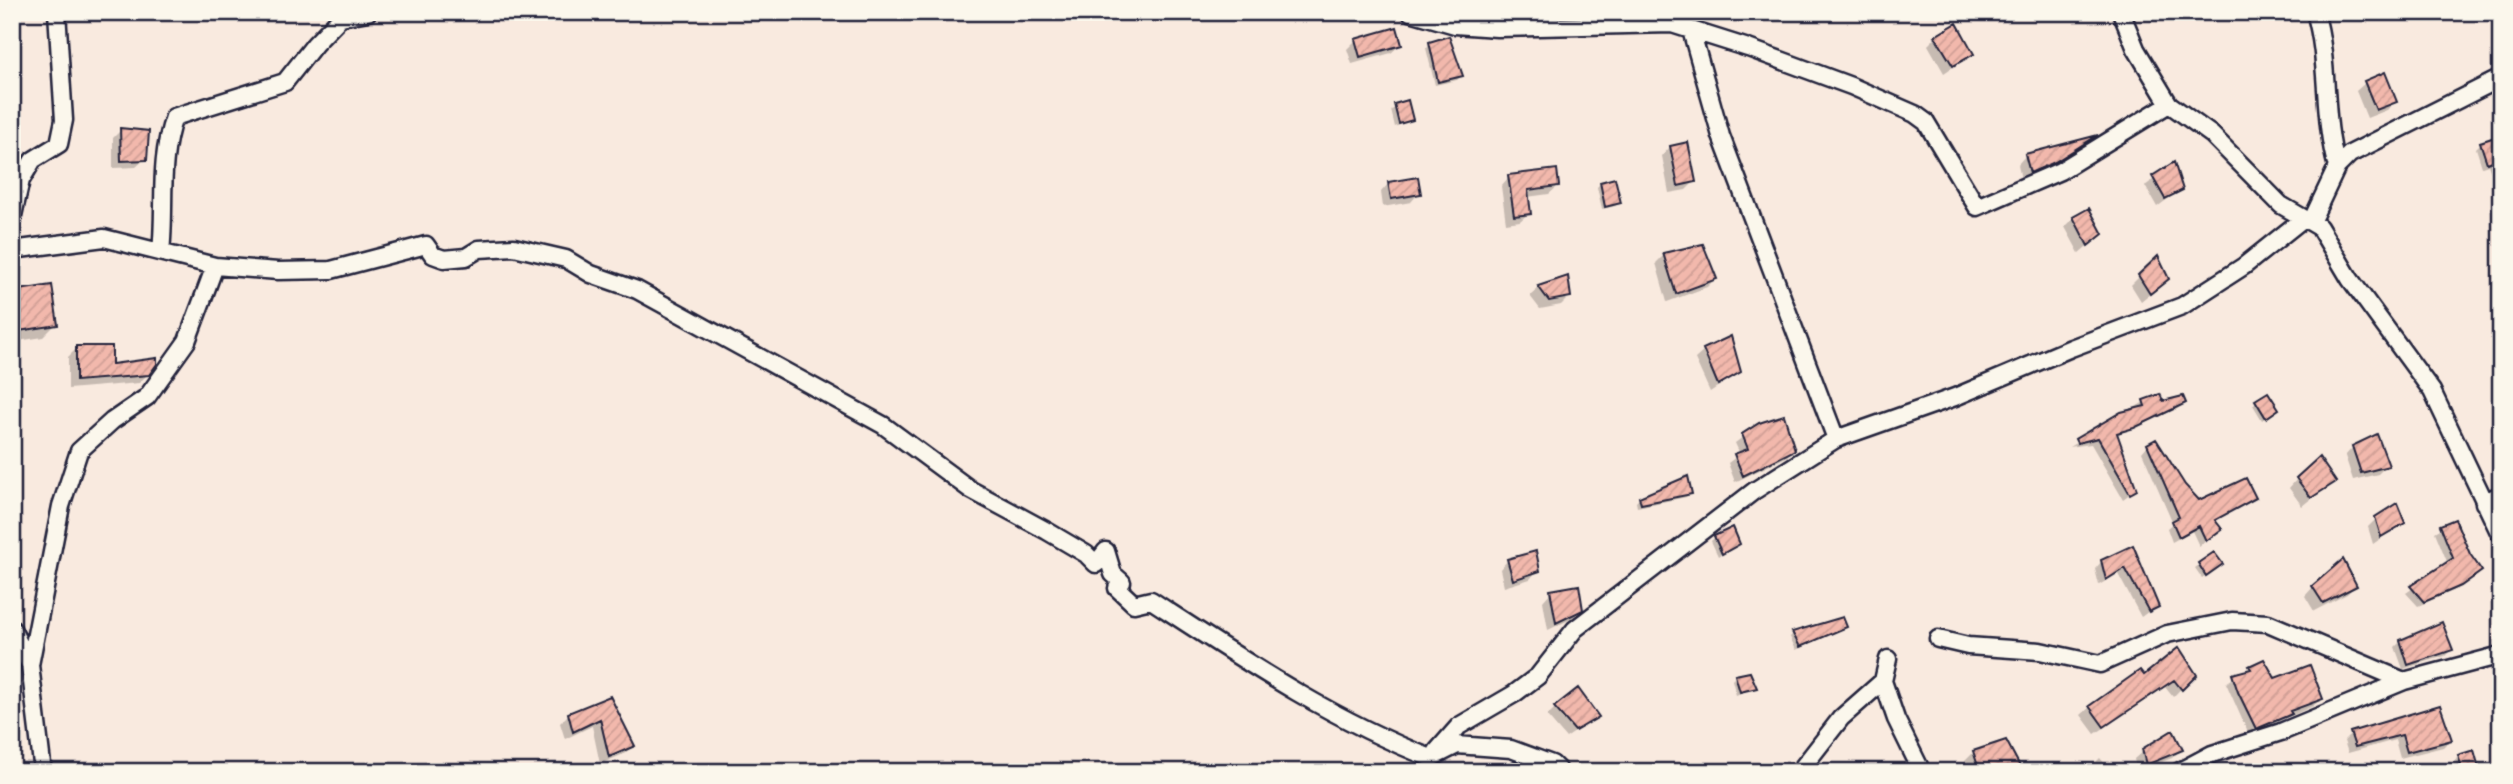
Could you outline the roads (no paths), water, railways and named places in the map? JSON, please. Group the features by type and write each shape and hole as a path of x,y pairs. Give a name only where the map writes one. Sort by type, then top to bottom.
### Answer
{"street":[{"path":"12,220 22,180 33,160 59,144 61,136 64,120 57,12"},
{"path":"161,252 164,221 161,180 174,117 285,82 341,17 368,12"},
{"path":"1410,12 1455,25 1497,28 1543,20 1644,18 1691,30 1851,86 1915,114 1926,122 1977,207 2060,171 2169,104"},
{"path":"2121,12 2136,50 2169,104 2212,135 2281,205 2319,227 2350,279 2432,391 2501,536"},
{"path":"2315,12 2326,71 2328,136 2337,167"},
{"path":"1691,30 1721,135 1836,439"},
{"path":"1431,758 1459,726 1514,694 1538,676 1575,629 1754,491 1836,439 1955,397 2071,348 2182,306 2244,266 2307,220 2337,167 2360,148 2501,78"},
{"path":"12,250 104,238 215,266 278,271 331,270 426,244 433,255 444,259 466,257 479,249 514,247 566,259 591,274 636,290 883,425 971,490 1086,554 1096,564 1106,551 1113,574 1122,582 1117,588 1133,604 1151,600 1284,683 1393,743 1431,758 1457,745 1511,749 1552,764 1560,772"},
{"path":"43,772 30,665 61,506 79,451 112,421 147,397 187,341 215,266"},
{"path":"2484,503 2501,494"},
{"path":"1938,639 1968,646 2040,651 2100,664 2167,634 2232,621 2250,621 2268,623 2404,681"},
{"path":"12,630 30,665"},
{"path":"2178,772 2212,754 2281,732 2404,681 2501,655"},
{"path":"1888,659 1883,681 1896,719 1922,772"},
{"path":"1799,772 1840,718 1883,681"}]}
